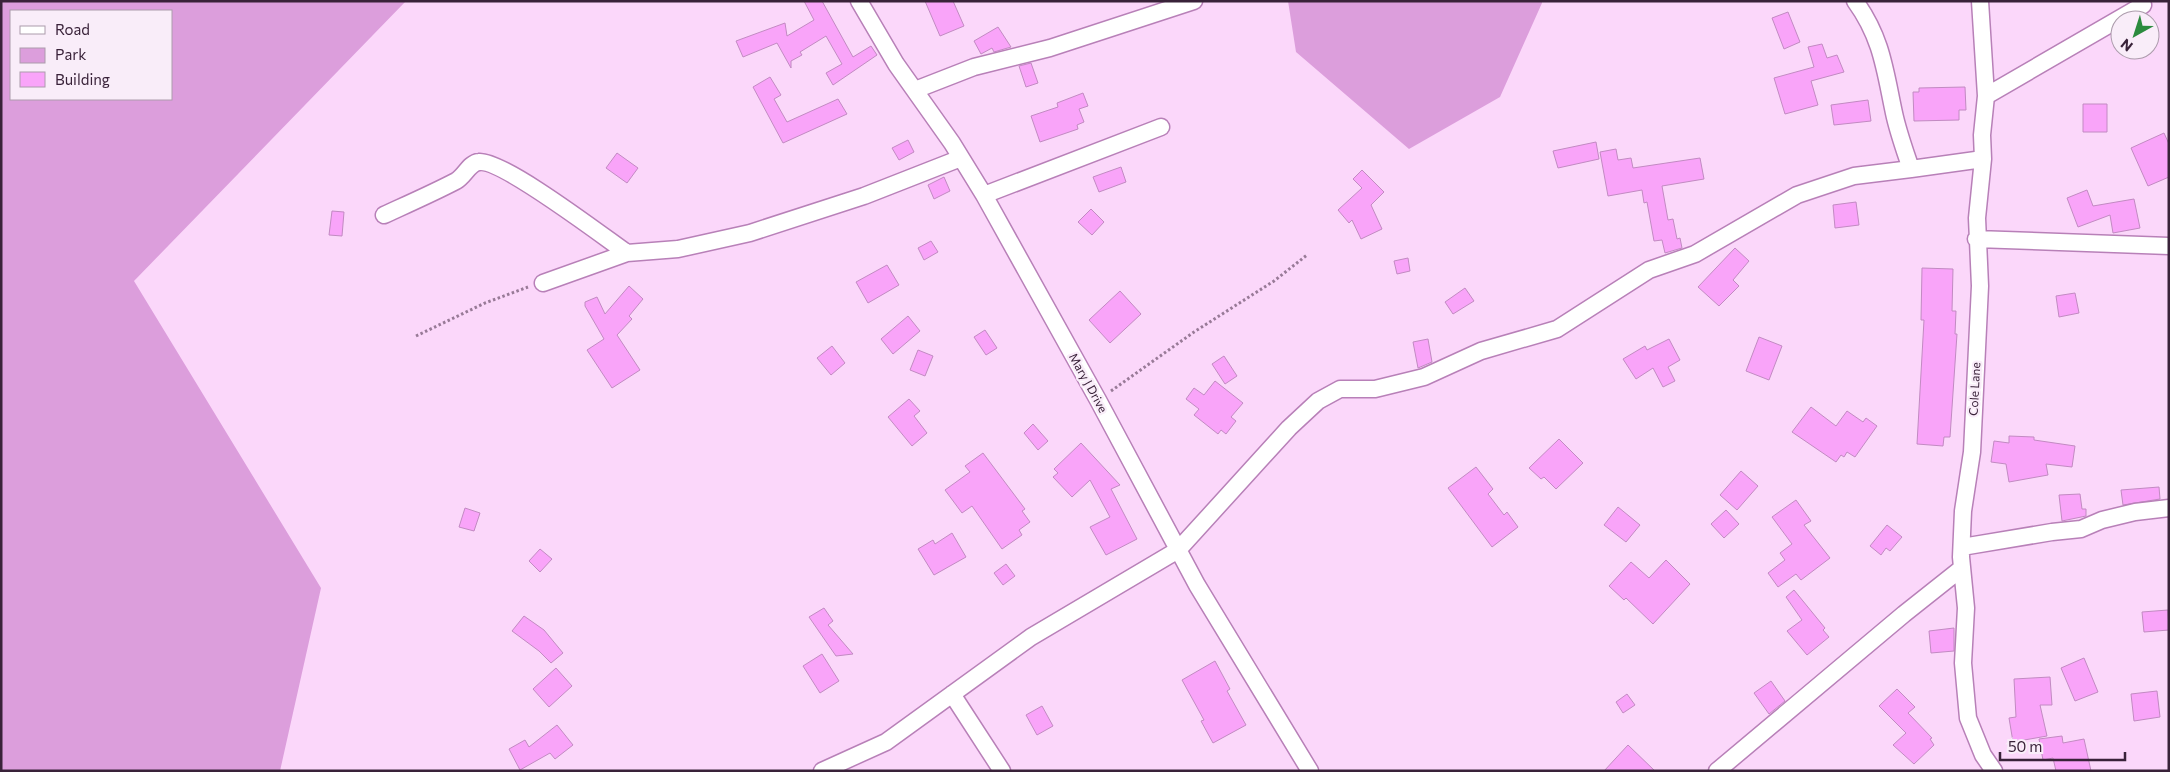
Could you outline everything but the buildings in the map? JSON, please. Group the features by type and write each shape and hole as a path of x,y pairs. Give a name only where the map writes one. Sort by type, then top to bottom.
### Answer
{"street":[{"name":"Mary J Drive","path":"859,1 984,195 1098,400 1178,550 1254,682 1310,771"},
{"path":"915,90 974,66 1050,48 1194,1"},
{"path":"1855,1 1863,12 1883,54 1894,115 1911,169"},
{"name":"Cole Lane","path":"1980,1 1986,96 1976,239 1980,286 1972,452 1964,512 1962,547 1966,608 1963,663 1968,718 1983,755 1994,771"},
{"path":"1986,96 2143,5"},
{"path":"984,195 1161,127"},
{"path":"543,283 627,253 678,249 750,233 864,196 961,158"},
{"path":"822,771 886,742 1031,637 1178,550 1289,428 1318,401 1340,389 1376,389 1424,377 1481,351 1557,329 1649,270 1695,254 1797,195 1854,176 1983,158"},
{"path":"384,215 458,180 473,164 481,162 504,170 527,184 627,253"},
{"path":"1976,239 2169,246"},
{"path":"1962,547 2081,529 2102,520 2134,512 2169,508"},
{"path":"1717,771 1904,614 1962,568"},
{"path":"952,694 1002,771"}],"path":[{"path":"1098,400 1194,332 1274,280 1307,255"},
{"path":"416,336 506,293 543,283"}],"green space":[{"path":"1,1 406,1 134,281 321,588 280,771 1,771"},
{"path":"1288,1 1542,1 1542,3 1500,97 1409,149 1296,52"}]}
